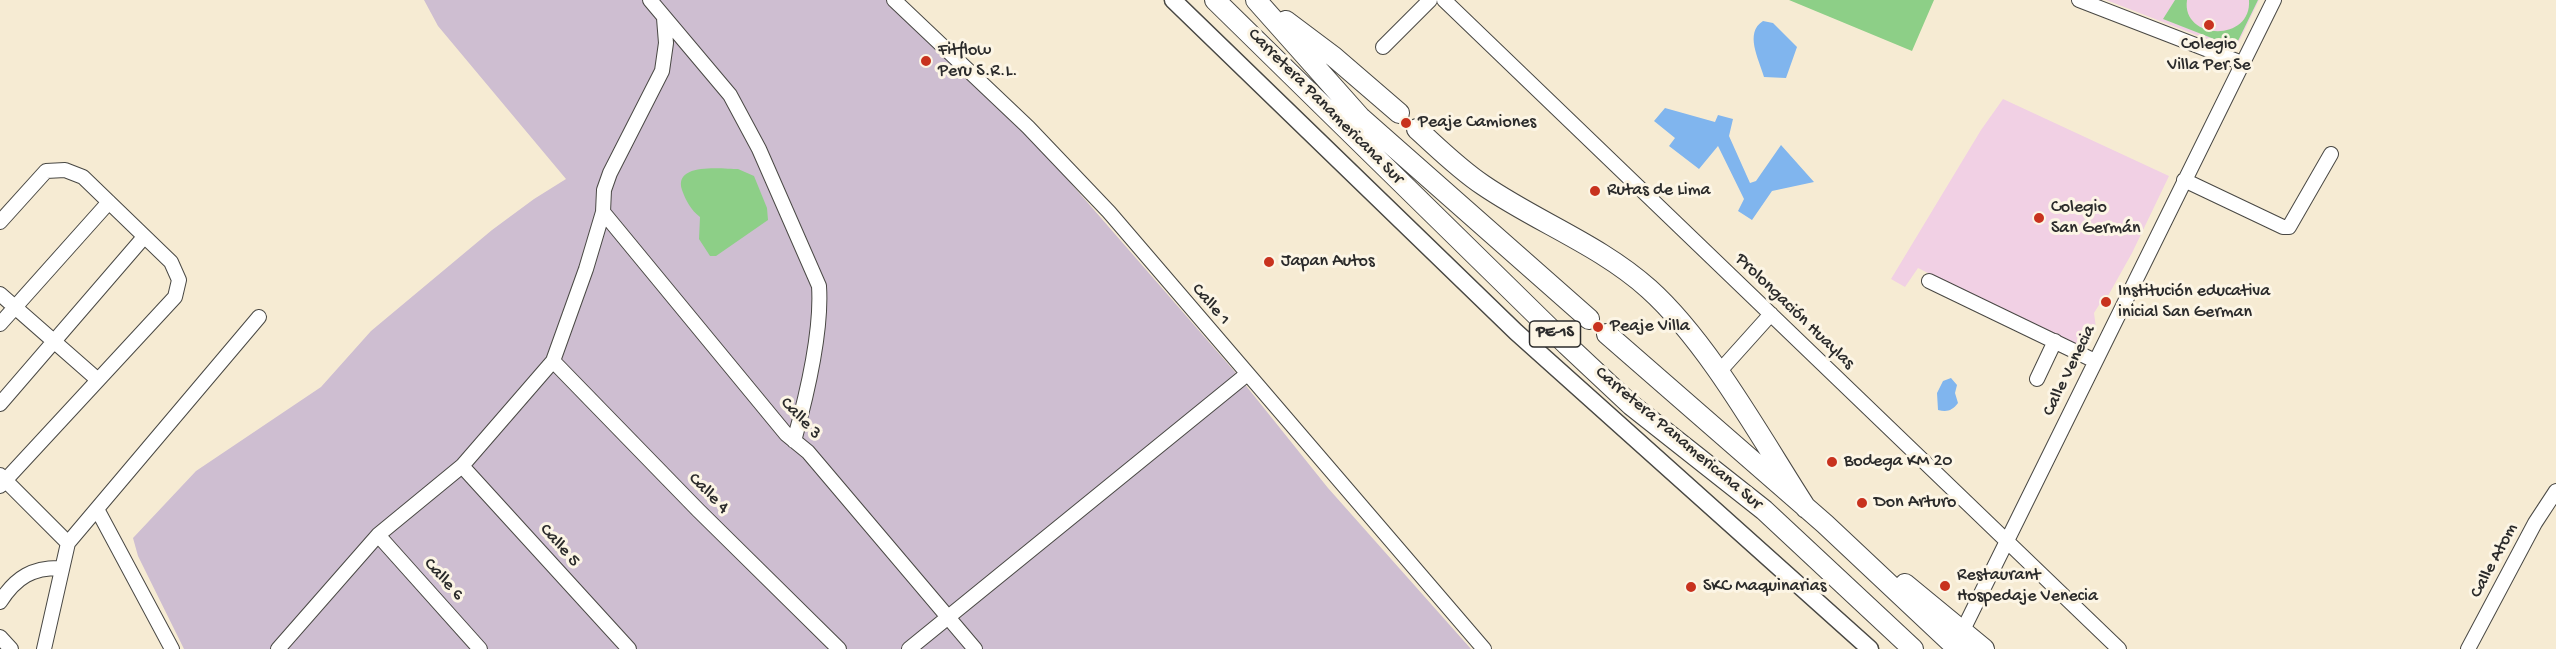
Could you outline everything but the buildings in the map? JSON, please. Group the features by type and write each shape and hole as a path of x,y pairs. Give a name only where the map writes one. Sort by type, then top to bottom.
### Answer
{"highway":[{"name":"Carretera Panamericana Sur","path":"1215,0 1631,405 1764,510 1913,649"},
{"name":"Carretera Panamericana Sur","path":"1260,4 1327,51 1399,114"},
{"name":"Carretera Panamericana Sur","path":"1260,4 1360,117 1590,319"},
{"name":"Carretera Panamericana Sur","path":"1417,129 1482,185 1605,255 1649,289 1674,315 1718,373 1806,508"},
{"name":"Carretera Panamericana Sur","path":"1607,334 1825,524 1958,649"},
{"path":"1825,524 1963,630 1984,649"}],"main road":[{"path":"1173,0 1516,332 1870,649"}],"street":[{"path":"650,0 730,95 759,149 819,286 820,302 801,415 794,441"},
{"name":"Calle 1","path":"894,0 1028,127 1109,212 1246,375 1484,649"},
{"path":"1383,47 1430,0"},
{"name":"Prolongación Huaylas","path":"1444,0 2119,649"},
{"path":"2079,0 2242,63"},
{"name":"Calle Venecia","path":"1963,630 2274,0"},
{"path":"278,649 378,535 462,466 553,361 603,212 604,190 610,172 662,71 666,43 664,18"},
{"path":"2184,180 2283,227 2289,227 2331,154"},
{"path":"0,222 46,171 65,170 83,177 171,262 178,280 175,297 2,480 68,543"},
{"path":"0,324 109,202"},
{"name":"Calle 3","path":"603,212 794,441 808,452 975,649"},
{"path":"0,404 144,237"},
{"path":"1929,281 2095,361"},
{"path":"0,294 98,380"},
{"path":"1718,373 1771,314"},
{"path":"44,649 68,543 259,317"},
{"path":"2037,379 2055,341"},
{"name":"Calle 4","path":"553,361 698,510 839,649"},
{"path":"909,649 1246,375"},
{"name":"Calle 5","path":"462,466 629,649"},
{"name":"Calle Atom","path":"2468,649 2535,523 2556,491"},
{"path":"97,509 172,649"},
{"name":"Calle 6","path":"378,535 480,649"},
{"path":"0,602 16,581 29,572 47,568 62,568"},
{"path":"0,637 11,649"}],"shaded area":[{"path":"424,0 888,0 1021,126 1235,372 1328,488 1471,649 184,649 138,556 133,538 196,471 321,387 371,331 492,230 566,179 438,26"},
{"name":"Colegio Villa Per Se","path":"2106,0 2259,0 2235,50"},
{"name":"Colegio San Germán","path":"2003,99 2169,176 2132,253 2104,303 2099,305 2094,313 2096,328 2085,351 1918,268 1905,287 1891,279 1981,130"}],"green space":[{"path":"1789,0 1934,0 1912,51"},
{"path":"2175,0 2187,0 2188,13 2195,23 2205,29 2217,31 2240,24 2247,14 2249,0 2258,0 2237,43 2234,42 2232,46 2163,19"},
{"path":"701,169 738,169 754,176 767,208 768,220 716,256 710,256 699,239 700,217 687,202 681,181 685,175"}],"water":[{"path":"1763,21 1773,23 1797,47 1786,78 1764,77 1754,47 1754,32"},
{"path":"1665,108 1715,122 1718,115 1733,119 1729,136 1750,183 1756,181 1781,145 1814,182 1772,191 1752,220 1738,211 1744,199 1718,146 1699,169 1669,146 1675,138 1654,121"},
{"path":"1951,378 1957,385 1955,393 1958,403 1949,410 1938,410 1937,393 1943,381"}],"place":[{"name":"Colegio Villa Per Se","path":"2209,25"},
{"name":"Fitflow Peru S.R.L.","path":"926,61"},
{"name":"Peaje Camiones","path":"1406,123"},
{"name":"Rutas de Lima","path":"1595,191"},
{"name":"Colegio San Germán","path":"2039,218"},
{"name":"Japan Autos","path":"1269,262"},
{"name":"Institución educativa inicial San German","path":"2106,302"},
{"name":"Peaje Villa","path":"1598,327"},
{"name":"Bodega KM 20","path":"1832,462"},
{"name":"Don Arturo","path":"1862,503"},
{"name":"Restaurant Hospedaje Venecia","path":"1945,586"},
{"name":"SKC Maquinarias","path":"1691,587"}]}
